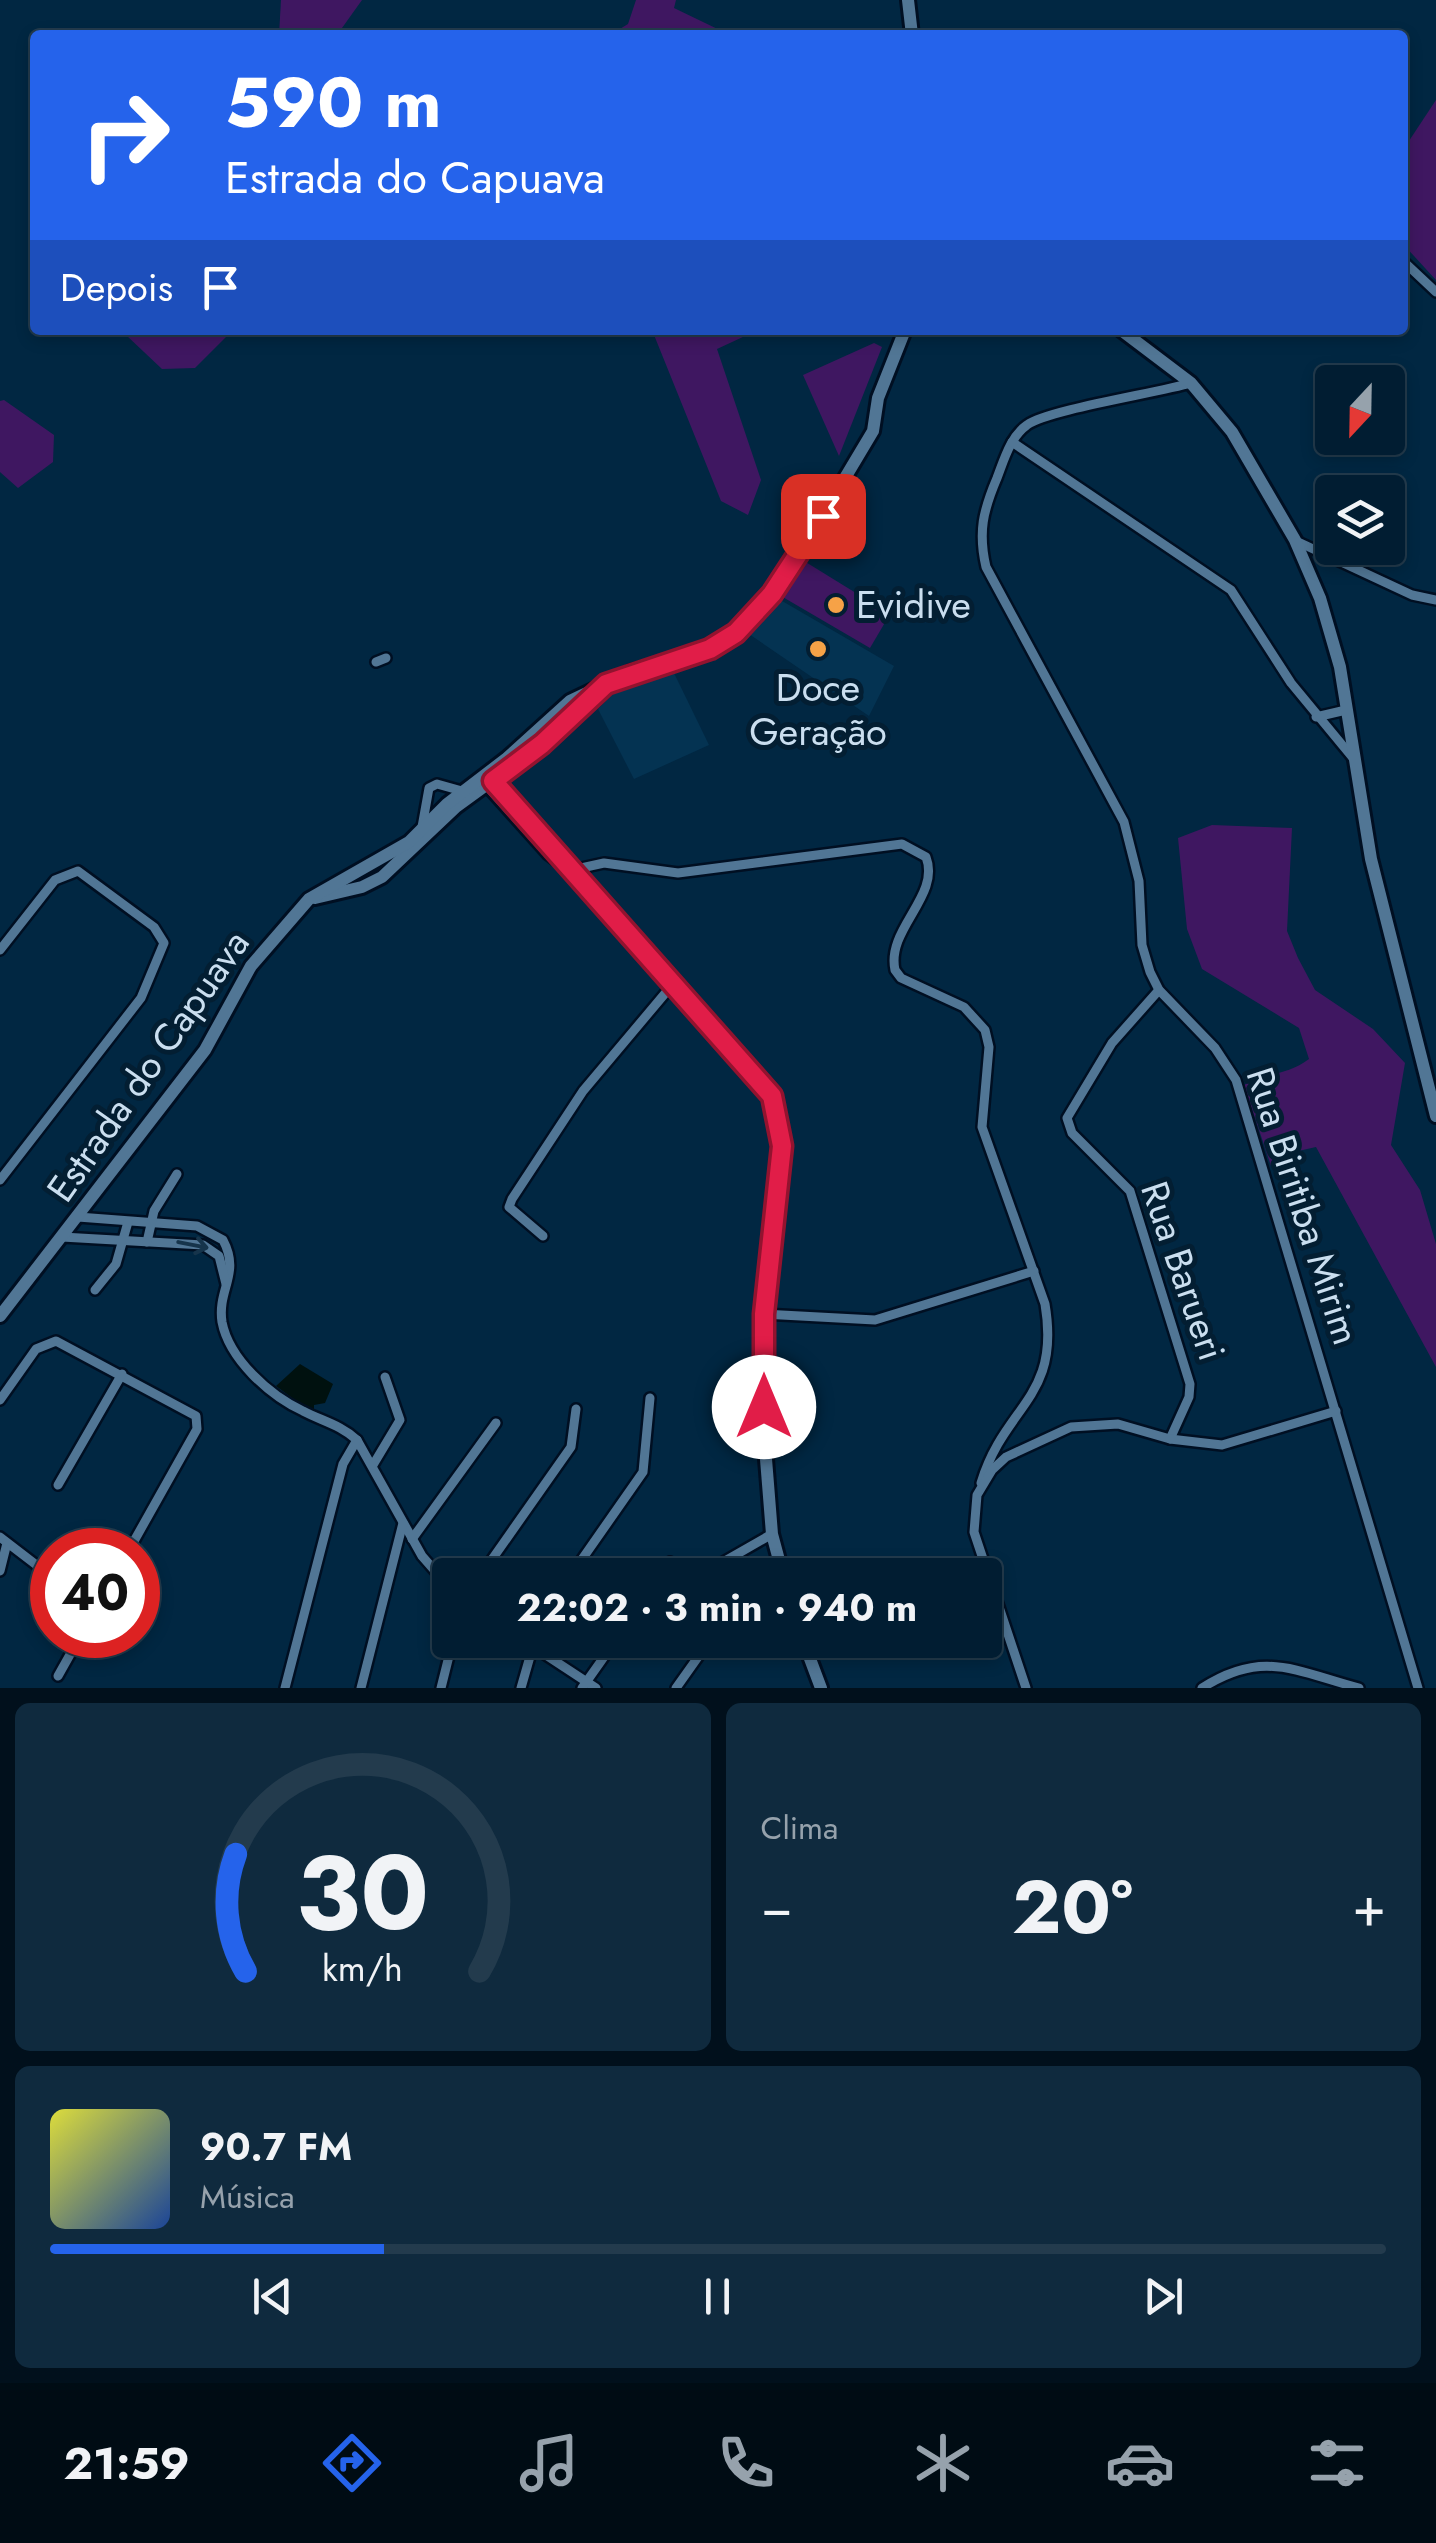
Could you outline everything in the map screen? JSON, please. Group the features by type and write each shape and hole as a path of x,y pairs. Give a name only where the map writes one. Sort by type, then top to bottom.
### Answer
{"street":[{"path":"908,0 911,30"},
{"path":"1408,273 1436,292"},
{"name":"Estrada do Capuava","path":"0,1316 78,1217 127,1146 205,1050 251,966 309,900 334,881 396,852 462,790 508,758 563,706 606,684 710,649 736,633 758,612 796,560 873,431 878,398 903,335"},
{"path":"1128,335 1190,383 1232,432 1295,540 1331,630 1372,863 1436,1116"},
{"path":"1190,383 1035,420 1012,442 1230,590 1316,717 1353,758"},
{"name":"Rua Biritiba Mirim","path":"1012,442 980,527 986,567 1124,822 1139,880 1142,945 1159,990 1215,1048 1236,1080 1415,1686"},
{"path":"1295,540 1412,594 1436,600"},
{"name":"Estrada do Capuava","path":"309,900 374,881 401,862 456,807 573,717 606,684"},
{"path":"563,706 573,717"},
{"path":"1316,717 1346,710"},
{"path":"490,783 549,853 572,870 750,1069 778,1111 782,1146 764,1314 764,1434 772,1534 779,1558"},
{"path":"422,830 426,791 437,784 462,790"},
{"path":"572,870 604,864 678,873 902,844 926,856 930,873 901,934 893,962 900,978 964,1007 985,1030 989,1047 982,1127 1048,1319 1049,1359 1043,1377 992,1450 973,1508 974,1532 1026,1688"},
{"path":"368,867 366,877 374,881"},
{"path":"0,950 55,880 78,871 154,926 164,943 141,998 0,1180"},
{"path":"544,1236 514,1214 509,1207 512,1199 583,1091 673,984"},
{"name":"Rua Barueri","path":"1159,990 1112,1044 1067,1118 1072,1133 1121,1177 1130,1192 1186,1359 1190,1397 1170,1440"},
{"path":"147,1242 149,1223 177,1174"},
{"path":"78,1217 197,1226 223,1240 232,1266 222,1320 243,1361 283,1400 340,1427 356,1440 432,1571"},
{"path":"95,1290 116,1264 128,1222"},
{"path":"163,1242 166,1224"},
{"path":"62,1236 188,1242 212,1249 224,1266 226,1287"},
{"path":"764,1314 875,1320 1034,1271"},
{"path":"0,1400 30,1356 46,1343 67,1344 192,1412 198,1422 141,1528"},
{"path":"58,1485 122,1374"},
{"path":"372,1466 400,1420 385,1378"},
{"path":"584,1558 643,1472 650,1398"},
{"path":"492,1558 571,1446 576,1409"},
{"path":"981,1484 1006,1457 1047,1436 1093,1423 1118,1424 1170,1440 1222,1446 1336,1411"},
{"path":"412,1539 496,1423"},
{"path":"286,1688 343,1464 356,1440"},
{"path":"992,1450 1006,1457"},
{"path":"361,1688 403,1523"},
{"path":"729,1558 772,1534"},
{"path":"0,1571 4,1540"},
{"path":"4,1540 30,1560"},
{"path":"58,1676 68,1658"},
{"path":"441,1688 448,1658"},
{"path":"521,1688 524,1658"},
{"path":"549,1658 588,1686 605,1658"},
{"path":"676,1688 697,1658"},
{"path":"810,1658 821,1688"},
{"path":"1202,1688 1224,1674 1257,1664 1359,1688"}],"shaded area":[{"path":"281,0 362,0 341,30 279,30"},
{"path":"636,0 676,0 674,8 720,30 618,30 628,24"},
{"path":"1436,100 1436,280 1408,249 1408,142"},
{"path":"126,335 228,335 195,368 162,369"},
{"path":"654,335 747,335 717,349 761,480 748,515 721,501"},
{"path":"874,343 882,347 839,456 803,375"},
{"path":"0,401 54,435 53,462 18,488 0,472"},
{"name":"Evidive","path":"804,561 890,614 870,648 781,596"},
{"name":"Doce Geração","path":"777,598 894,666 869,716 746,632"},
{"path":"673,671 709,745 634,779 598,709 616,691"},
{"path":"1212,825 1292,828 1287,931 1298,958 1315,990 1373,1029 1405,1063 1391,1145 1420,1190 1436,1244 1436,1367 1316,1147 1294,1152 1271,1166 1244,1085 1309,1059 1299,1028 1202,969 1187,929 1178,838"},
{"path":"300,1364 333,1384 325,1403 314,1405 314,1414 276,1386"}],"place":[{"name":"Evidive","path":"836,605"},
{"name":"Doce Geração","path":"818,649"}],"route":[{"path":"764,1407 764,1314 782,1146 782,1128 772,1096 493,781 542,744 606,684 631,672 710,649 736,633 772,594 823,516"}]}
